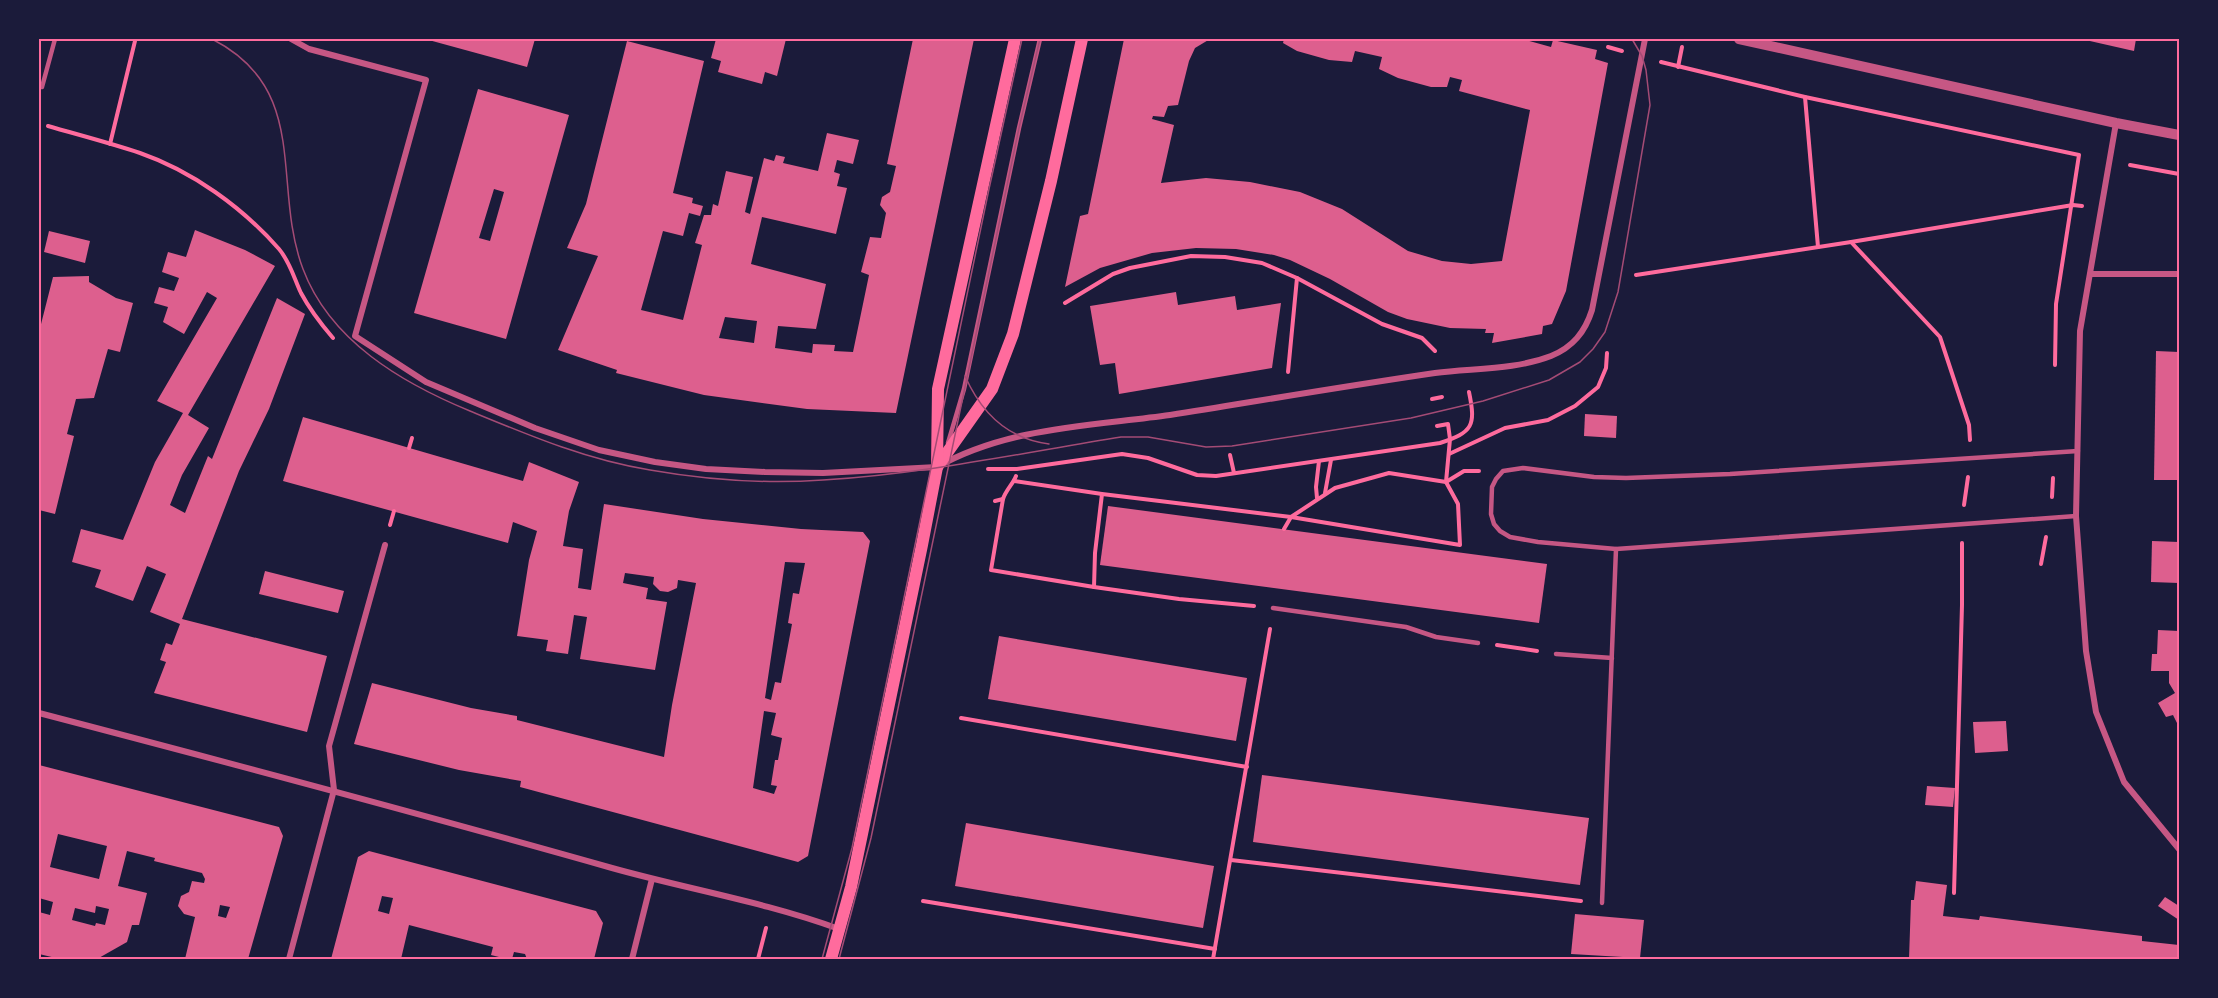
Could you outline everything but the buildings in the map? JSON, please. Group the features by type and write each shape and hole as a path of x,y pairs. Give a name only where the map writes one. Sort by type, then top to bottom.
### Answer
{"main road":[{"path":"831,959 856,864 937,467 938,389 1015,39"},
{"path":"937,467 992,388 1013,334 1051,181 1082,39"}],"street":[{"path":"291,39 309,49 426,80 355,336 426,382 535,428 599,450 656,462 706,469 823,473 937,467 1024,434 1169,415 1532,361 1551,356 1577,339 1589,321 1645,39"},
{"path":"1739,39 2179,135"},
{"path":"2116,123 2080,331 2076,516 2086,651 2096,712 2124,782 2179,849"},
{"path":"2091,274 2179,274"},
{"path":"289,959 334,790 329,746 385,545"},
{"path":"39,713 334,790 652,879 771,907 839,929"},
{"path":"632,959 652,879"}],"lane":[{"path":"39,86 42,87 55,39"},
{"path":"937,467 948,445 964,389 1040,39"},
{"path":"2076,516 1616,549 1538,542 1510,537 1494,524 1491,514 1492,487 1496,479 1503,471 1523,468 1594,477 1626,478 1730,474 2078,451"},
{"path":"1602,903 1616,549"},
{"path":"1273,608 1406,627 1436,637 1478,643"},
{"path":"1556,654 1612,658"}],"path":[{"path":"110,144 135,41"},
{"path":"1608,47 1678,67 1805,97 2079,155 2056,304 2055,372"},
{"path":"1678,67 1682,47"},
{"path":"1805,97 1818,247"},
{"path":"48,126 142,154 183,172 233,205 279,249 289,264 301,293 319,323 334,339 334,344"},
{"path":"2110,161 2179,174"},
{"path":"1636,275 1851,242 2073,204"},
{"path":"1851,242 1940,337 1969,425 1971,458 1961,524 1962,605 1954,893"},
{"path":"1065,303 1113,274 1130,268 1191,256 1225,257 1262,263 1297,278 1382,324 1422,338 1435,351"},
{"path":"1288,372 1297,278"},
{"path":"1449,455 1505,428 1548,420 1575,406 1598,387 1606,368 1607,353"},
{"path":"1017,469 1122,454 1148,458 1206,476 1440,443 1468,430 1473,418 1465,370"},
{"path":"1432,399 1442,397"},
{"path":"1213,959 1273,608 1179,599 991,570 1003,499 1007,489 1015,479 1102,494 1291,518 1460,545 1458,504 1446,482 1450,439 1448,424 1437,426"},
{"path":"409,448 412,438"},
{"path":"2041,564 2051,518 2054,452"},
{"path":"1230,455 1234,473"},
{"path":"1325,494 1331,460"},
{"path":"1317,498 1319,461"},
{"path":"1284,529 1291,518 1317,498 1335,488 1389,473 1446,482"},
{"path":"1094,587 1095,553 1102,494"},
{"path":"995,501 1003,499"},
{"path":"1478,643 1536,651"},
{"path":"961,718 1247,766"},
{"path":"1231,860 1602,903"},
{"path":"923,901 1215,950"},
{"path":"758,959 771,907"}],"tram line":[{"path":"212,39 243,60 264,85 276,112 283,142 294,237 303,269 315,295 331,318 371,356 394,373 444,400 558,446 603,460 627,466 715,479 780,482 898,473 1121,437 1148,437 1206,447 1232,446 1411,418 1483,401 1549,380 1580,362 1593,349 1605,332 1618,292 1650,105 1646,70 1642,56 1632,39"},
{"path":"822,959 852,848 1022,39"},
{"path":"839,959 871,838 1019,128 1040,39"},
{"path":"965,376 979,401 998,422 1021,436 1049,444"}]}
